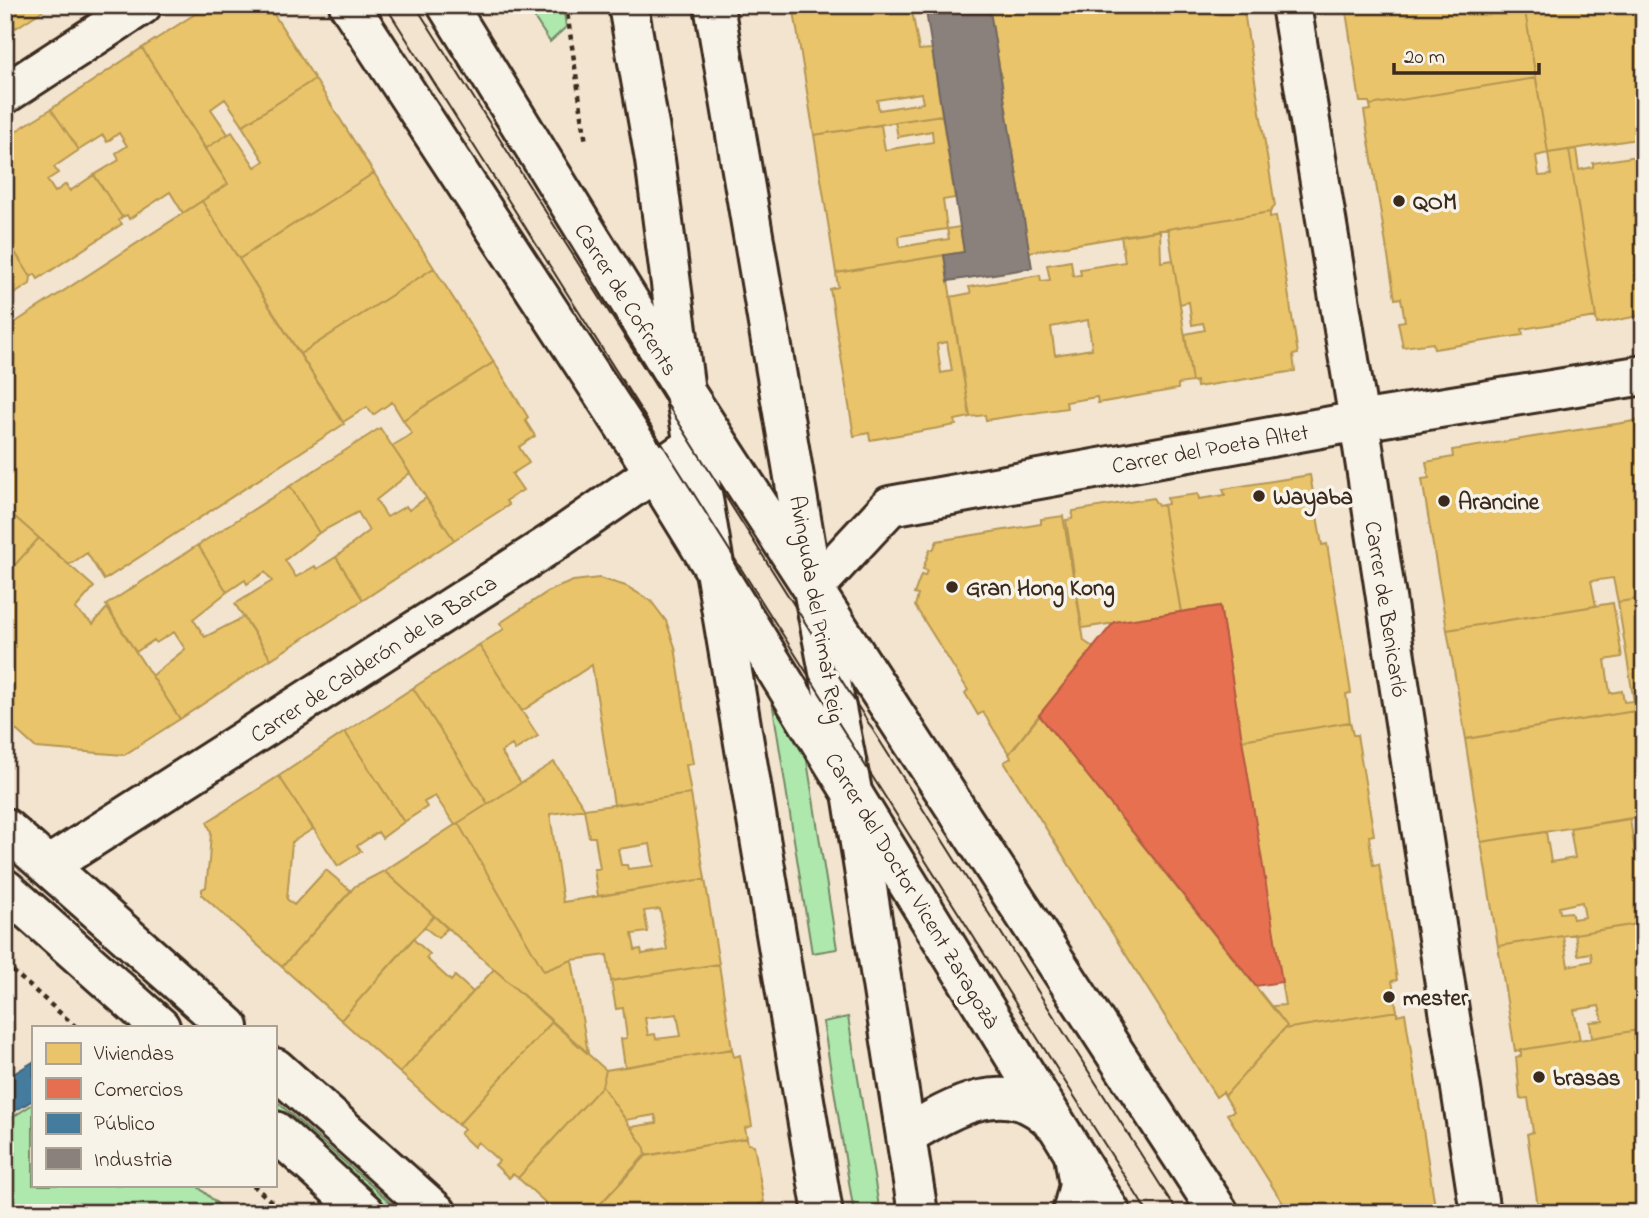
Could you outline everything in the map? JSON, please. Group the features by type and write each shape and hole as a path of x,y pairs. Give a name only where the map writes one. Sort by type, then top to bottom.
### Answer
{"street":[{"path":"5,94 142,5"},
{"path":"349,5 715,568"},
{"name":"Carrer de Cofrents","path":"447,5 685,392 813,589"},
{"path":"628,5 655,160 685,392 823,1213"},
{"name":"Avinguda del Primat Reig","path":"714,5 813,589 850,786 918,1213"},
{"name":"Carrer de Benicarló","path":"1291,5 1359,421 1480,1213"},
{"name":"Carrer del Poeta Altet","path":"813,589 890,506 1359,421 1644,375"},
{"name":"Carrer de Calderón de la Barca","path":"48,866 563,536 695,444"},
{"name":"Carrer del Doctor Vicent Zaragozà","path":"715,568 1111,1213"},
{"path":"813,589 1219,1213"},
{"path":"5,828 228,1026"},
{"path":"5,889 159,1026"},
{"path":"73,949 103,915"},
{"path":"276,1069 437,1213"},
{"path":"907,1135 958,1106 988,1098 1026,1104 1052,1121 1068,1143 1079,1185 1072,1213"},
{"path":"276,1132 365,1213"}],"path":[{"path":"566,5 587,155"},
{"path":"5,964 75,1026"},
{"path":"254,1186 284,1213"}],"green space":[{"path":"526,5 563,5 566,27 550,42"},
{"path":"773,707 804,742 837,949 812,953"},
{"path":"848,1017 880,1213 854,1213 823,1022"},
{"path":"276,1101 402,1213 382,1213 276,1118"},
{"path":"32,1105 32,1186 197,1186 228,1213 5,1213 5,1122"}],"building: Viviendas":[{"path":"5,5 51,5 16,28 5,13"},
{"path":"209,5 268,5 315,79 243,125 225,99 211,109 228,134 205,149 142,48"},
{"path":"793,5 862,5 863,13 911,5 919,50 932,49 942,115 814,135","holes":["921,93 923,103 879,110 877,100"]},
{"path":"989,5 1243,5 1275,206 1270,212 1029,252"},
{"path":"1345,5 1524,5 1536,78 1370,105 1369,102 1360,102"},
{"path":"1524,5 1644,5 1644,138 1548,153"},
{"path":"142,48 228,184 183,213 170,192 129,219 127,215 122,217 94,175 119,160 116,153 127,146 119,133 107,142 103,135 79,150 51,109"},
{"path":"1536,78 1548,153 1569,150 1596,317 1522,329 1523,335 1434,349 1433,343 1403,347 1398,322 1405,321 1401,298 1395,299 1364,111 1371,110 1370,105","holes":["1548,153 1551,175 1539,176 1536,156"]},
{"path":"315,79 374,173 239,259 202,201 228,184 205,149 232,132 255,167 264,161 242,126"},
{"path":"51,109 79,150 54,167 58,173 47,180 55,192 66,184 70,191 94,175 122,217 119,220 122,224 38,279 35,274 31,277 5,237 5,138"},
{"path":"942,115 955,198 943,200 947,229 960,227 964,252 836,273 814,135 881,125 885,150 933,142 932,131 898,137 895,122","holes":["947,229 949,239 900,247 899,236"]},
{"path":"1576,149 1579,170 1593,167 1593,163 1644,155 1644,315 1597,324 1569,150"},
{"path":"374,173 434,268 300,354 239,259"},
{"path":"202,201 344,424 104,580 87,553 69,565 5,508 5,329"},
{"path":"1270,212 1270,217 1276,216 1298,354 1293,355 1295,371 1197,387 1196,381 1192,382 1185,334 1205,330 1203,323 1192,325 1189,302 1180,304 1168,229"},
{"path":"1160,230 1161,262 1173,260 1192,382 1178,384 1178,389 1098,403 1097,397 1066,402 1067,408 986,420 985,415 970,417 950,297 971,293 969,287 1040,275 1041,281 1050,280 1047,265 1071,261 1073,276 1081,275 1080,269 1125,262 1121,236","holes":["1088,320 1092,349 1055,355 1051,327"]},
{"path":"5,237 31,277 30,284 5,300"},
{"path":"944,255 970,417 955,420 956,425 870,440 869,433 854,436 830,289 838,287 836,273","holes":["947,342 952,371 941,373 937,344"]},
{"path":"434,268 494,362 403,420 392,402 373,415 367,407 343,422 300,354"},
{"path":"494,362 528,417 525,420 535,436 519,447 529,463 512,474 523,490 506,501 509,505 454,540 392,446 412,434 403,420"},
{"path":"1644,419 1644,477 1635,421"},
{"path":"1635,421 1644,477 1644,598 1618,602 1613,578 1591,581 1596,606 1447,630 1422,479 1429,478 1426,462 1453,457 1452,450"},
{"path":"380,428 410,473 376,500 387,517 406,506 409,510 426,498 454,540 363,600 336,557 369,531 358,512 319,533 290,486"},
{"path":"1310,475 1322,545 1327,544 1351,693 1346,694 1350,722 1242,740 1220,606 1181,612 1163,505 1168,504 1167,498 1198,494 1199,499 1225,495 1223,489"},
{"path":"290,486 319,533 285,560 296,577 315,566 317,569 336,557 363,600 271,659 235,604 272,581 265,572 247,584 245,580 227,592 198,545"},
{"path":"1153,498 1158,506 1163,505 1181,613 1082,628 1066,520 1072,519 1073,511"},
{"path":"5,508 39,538 5,576"},
{"path":"1063,516 1084,641 1094,648 1009,754 983,712 978,715 965,693 968,690 915,606 918,595 914,594 921,575 925,576 927,570 923,569 930,549 933,550 937,541 1041,524 1041,519"},
{"path":"39,538 94,587 75,609 93,624 107,608 180,719 124,755 36,748 5,720 5,576"},
{"path":"198,545 227,592 193,619 205,637 244,617 271,659 180,719 152,676 185,649 174,632 156,643 154,640 136,652 106,605"},
{"path":"599,578 626,586 651,601 666,621 675,647 693,764 686,765 691,794 614,805 592,665 522,711 479,645 504,629 500,623 549,591 573,581"},
{"path":"1644,598 1644,765 1618,602"},
{"path":"1613,603 1622,657 1605,660 1610,693 1622,691 1624,702 1633,701 1635,711 1466,739 1447,630"},
{"path":"479,645 538,736 515,750 512,745 501,752 521,783 488,804 413,688"},
{"path":"413,688 488,804 455,825 435,796 424,802 427,807 404,822 345,732"},
{"path":"1635,711 1644,765 1644,816 1481,842 1465,739"},
{"path":"1039,715 1287,1026 1225,1096 1223,1092 1216,1097 1004,762 1011,758 1009,754"},
{"path":"1350,722 1353,735 1357,735 1374,835 1369,836 1373,865 1379,864 1397,980 1392,981 1397,1011 1284,1029 1287,1026 1272,1006 1285,1005 1242,740"},
{"path":"345,732 404,822 382,838 378,832 357,846 361,851 338,866 279,776"},
{"path":"554,762 585,809 550,814 563,902 705,879 719,964 611,981 607,955 572,960 544,971 458,823","holes":["660,909 667,950 642,954 641,949 635,950 632,934 648,932 644,911"]},
{"path":"279,776 313,829 292,842 287,899 294,905 326,870 351,891 282,967 202,895 202,889 206,887 211,832 207,822"},
{"path":"691,794 705,879 598,896 594,869 600,869 595,837 589,837 584,809","holes":["650,844 654,866 628,869 627,865 621,865 618,849"]},
{"path":"1630,819 1635,853 1644,852 1644,923 1498,946 1481,842 1546,832 1551,862 1575,858 1570,828","holes":["1582,902 1585,917 1573,919 1571,912 1560,913 1559,907"]},
{"path":"458,823 544,971 572,960 588,1053 384,871"},
{"path":"384,871 434,916 341,1020 282,967 355,886"},
{"path":"434,916 447,928 438,938 424,927"},
{"path":"1644,923 1644,1029 1592,1038 1590,1022 1603,1021 1599,1006 1574,1010 1580,1040 1515,1051 1498,946 1563,936 1568,966 1592,961 1591,953 1578,955 1575,934"},
{"path":"413,939 430,954 426,958 451,981 455,976 473,992 400,1073 341,1020"},
{"path":"719,964 732,1049 625,1067 621,1039 627,1038 623,1008 616,1009 611,981","holes":["677,1014 681,1036 656,1039 655,1034 648,1035 645,1018"]},
{"path":"494,969 552,1022 458,1125 400,1073"},
{"path":"1397,1011 1397,1015 1405,1013 1436,1213 1289,1213 1227,1114 1234,1111 1225,1096 1284,1029"},
{"path":"552,1022 606,1070 602,1086 518,1178 513,1174 509,1178 495,1165 499,1161 478,1142 474,1147 460,1134 464,1129 458,1125"},
{"path":"1644,1029 1644,1213 1539,1213 1527,1134 1533,1132 1528,1098 1520,1099 1516,1057 1521,1056 1521,1050"},
{"path":"732,1049 734,1057 740,1055 752,1126 745,1128 747,1138 646,1156 645,1148 631,1127 657,1123 655,1115 626,1120 602,1086 606,1070"},
{"path":"602,1086 645,1148 646,1156 592,1213 557,1213 518,1178"},
{"path":"747,1138 748,1144 754,1145 764,1202 758,1205 759,1210 766,1213 592,1213 644,1156"}],"building: Comercios":[{"path":"1220,606 1282,982 1256,986 1039,715 1114,622"}],"building: Público":[{"path":"32,1063 32,1101 5,1117 5,1079"}],"building: Industria":[{"path":"925,5 989,5 1032,268 948,281 944,255 964,252"}],"tram line":[{"path":"385,5 1148,1213"},
{"path":"415,5 1178,1213"}],"place":[{"name":"QOM","path":"1399,201"},
{"name":"Wayaba","path":"1259,496"},
{"name":"Arancine","path":"1444,501"},
{"name":"Gran Hong Kong","path":"952,587"},
{"name":"mester","path":"1389,997"},
{"name":"brasas","path":"1539,1077"}]}
